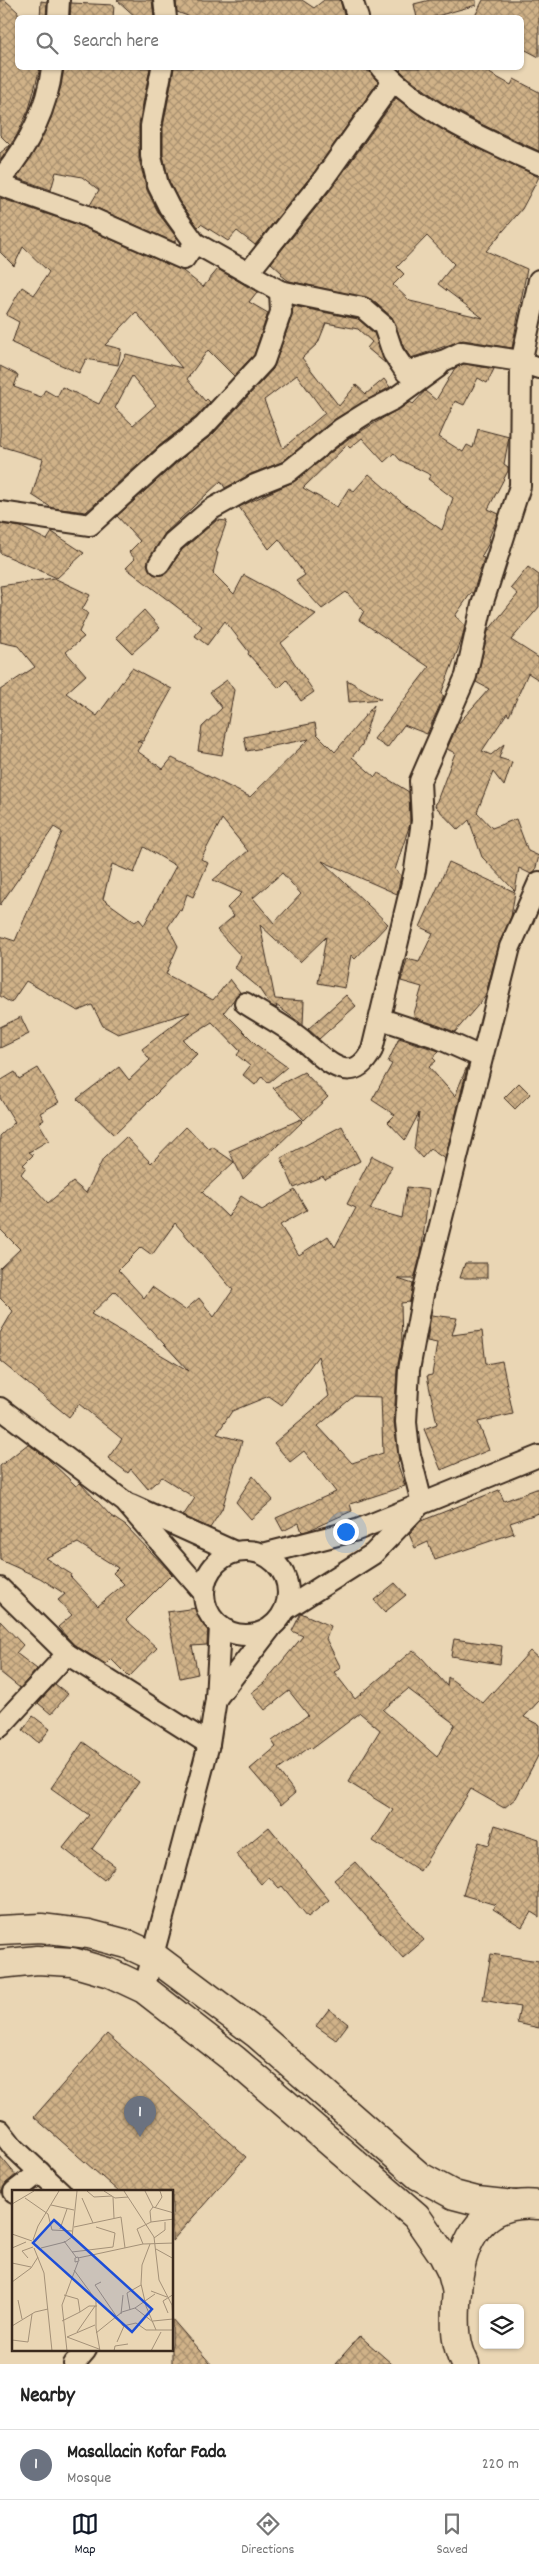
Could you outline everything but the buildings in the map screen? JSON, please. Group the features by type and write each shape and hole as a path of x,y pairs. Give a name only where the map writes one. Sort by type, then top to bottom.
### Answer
{"main road":[{"path":"0,1930 41,1928 89,1934 127,1944 153,1956 257,2034 419,2176 454,2195 477,2201 527,2205"},
{"path":"0,1964 37,1960 72,1962 110,1973 144,1989 235,2060 416,2216 443,2255 452,2273 457,2292"},
{"path":"460,2358 456,2322 457,2292 464,2249 471,2234 489,2216 527,2205"}],"street":[{"path":"58,15 59,0"},
{"path":"164,0 166,15"},
{"path":"352,0 357,15"},
{"path":"0,180 12,165 35,128 50,87 52,70"},
{"path":"162,70 151,126 151,156 158,185 170,207 195,243 280,291 363,308 384,326 393,353 406,372 445,360 462,352 530,365"},
{"path":"248,273 322,180 387,74 443,116 476,135 539,164"},
{"path":"0,185 82,214 184,259 195,243"},
{"path":"245,1003 300,1039 324,1060 340,1069 354,1068 366,1061 381,1019 415,870 422,820 420,781 466,676 482,605 520,486 539,280"},
{"path":"0,512 90,525 167,455 204,426 264,361 281,312 280,291"},
{"path":"159,564 173,542 210,510 255,485 295,468 341,430 368,412 394,399 445,360"},
{"path":"422,1503 409,1451 406,1422 409,1370 424,1289 434,1257 481,1057 510,947 539,882"},
{"path":"381,1019 436,1037 481,1057"},
{"path":"0,1408 125,1502 203,1592"},
{"path":"263,1554 358,1530 539,1456"},
{"path":"125,1502 235,1552"},
{"path":"216,1699 286,1609 373,1554 422,1503"},
{"path":"271,1628 252,1636 242,1636 220,1627 211,1618 205,1606 203,1592 205,1579 212,1567 222,1558 235,1552 249,1551 263,1554 275,1562 284,1574 288,1585 286,1609"},
{"path":"0,1588 67,1654 209,1744"},
{"path":"144,1989 209,1744 216,1699 220,1627"},
{"path":"0,1728 67,1654"},
{"path":"0,2130 14,2148 59,2190"},
{"path":"17,2190 40,2172"},
{"path":"0,2202 12,2193"},
{"path":"74,2364 84,2352"}],"place":[{"name":"Masallacin Kofar Fada","path":"140,2137"}]}
